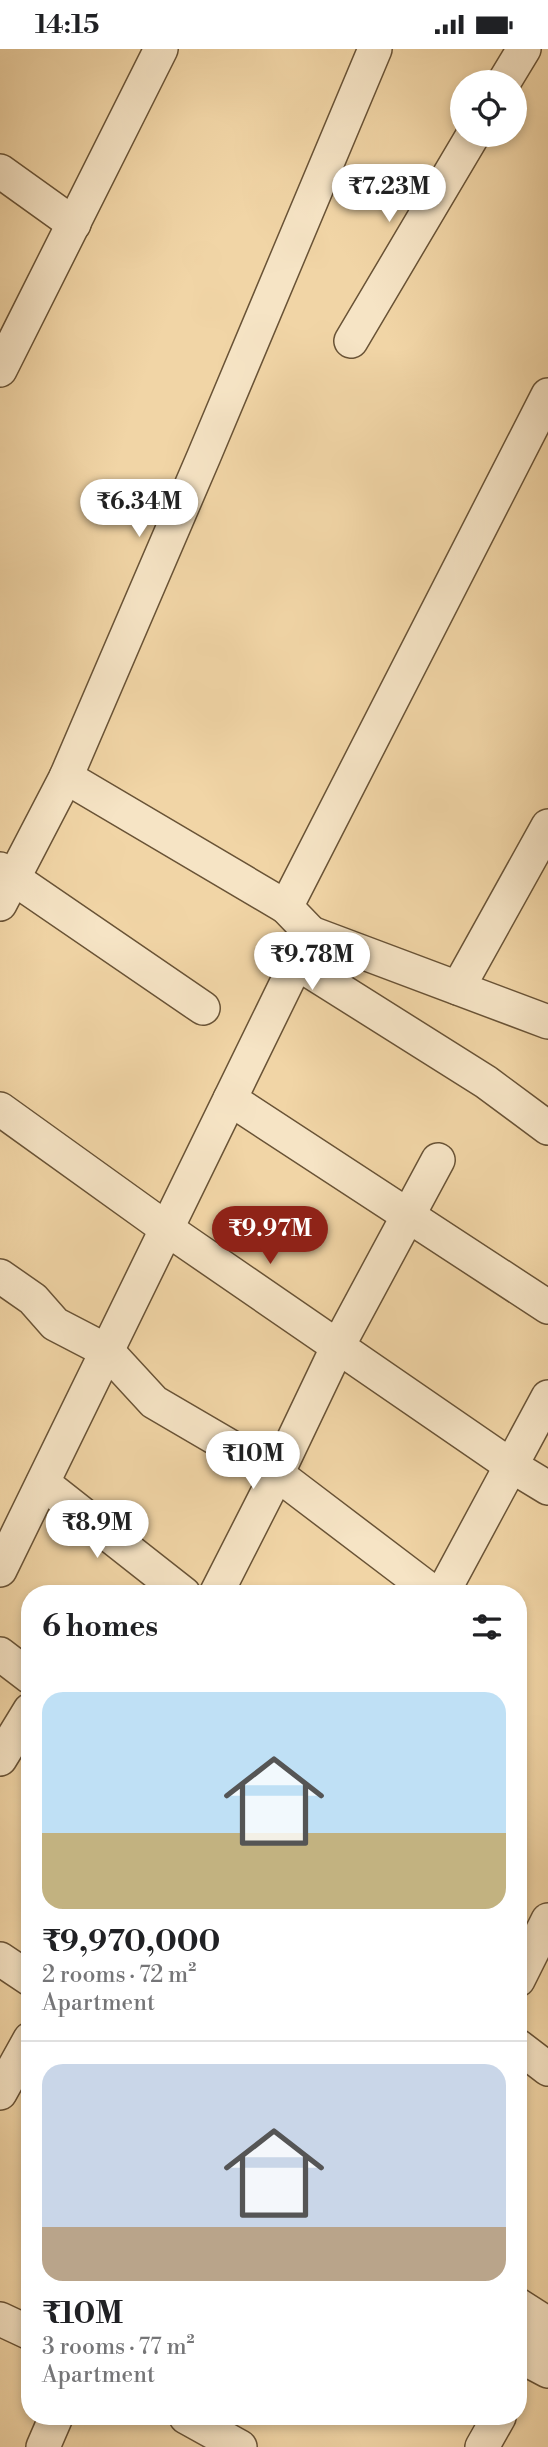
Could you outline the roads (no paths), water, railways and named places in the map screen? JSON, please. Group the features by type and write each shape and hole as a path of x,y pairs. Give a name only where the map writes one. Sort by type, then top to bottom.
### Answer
{"street":[{"path":"203,1007 5,883 66,777 375,49"},
{"path":"511,70 524,49"},
{"path":"0,370 74,224 149,54"},
{"path":"351,341 466,147"},
{"path":"0,171 74,224"},
{"path":"286,907 548,395"},
{"path":"66,777 286,907 311,933 548,1022"},
{"path":"458,988 548,825"},
{"path":"0,1570 311,933"},
{"path":"296,963 486,1083 548,1128"},
{"path":"230,1099 548,1307"},
{"path":"0,1109 167,1229 510,1465 548,1488"},
{"path":"221,1585 338,1346 438,1160"},
{"path":"0,1276 33,1299 55,1324 107,1351 154,1402 277,1474 423,1585"},
{"path":"447,1585 548,1397"},
{"path":"43,1483 173,1585"},
{"path":"0,1654 21,1670"},
{"path":"0,1759 21,1725"},
{"path":"527,1962 548,1920"},
{"path":"0,1959 21,1973"},
{"path":"527,2053 548,2069"},
{"path":"0,2094 21,2056"},
{"path":"527,2311 540,2319 532,2372"},
{"path":"0,2319 21,2329"},
{"path":"43,2447 53,2425"},
{"path":"200,2425 240,2447"},
{"path":"482,2447 494,2425"}]}
